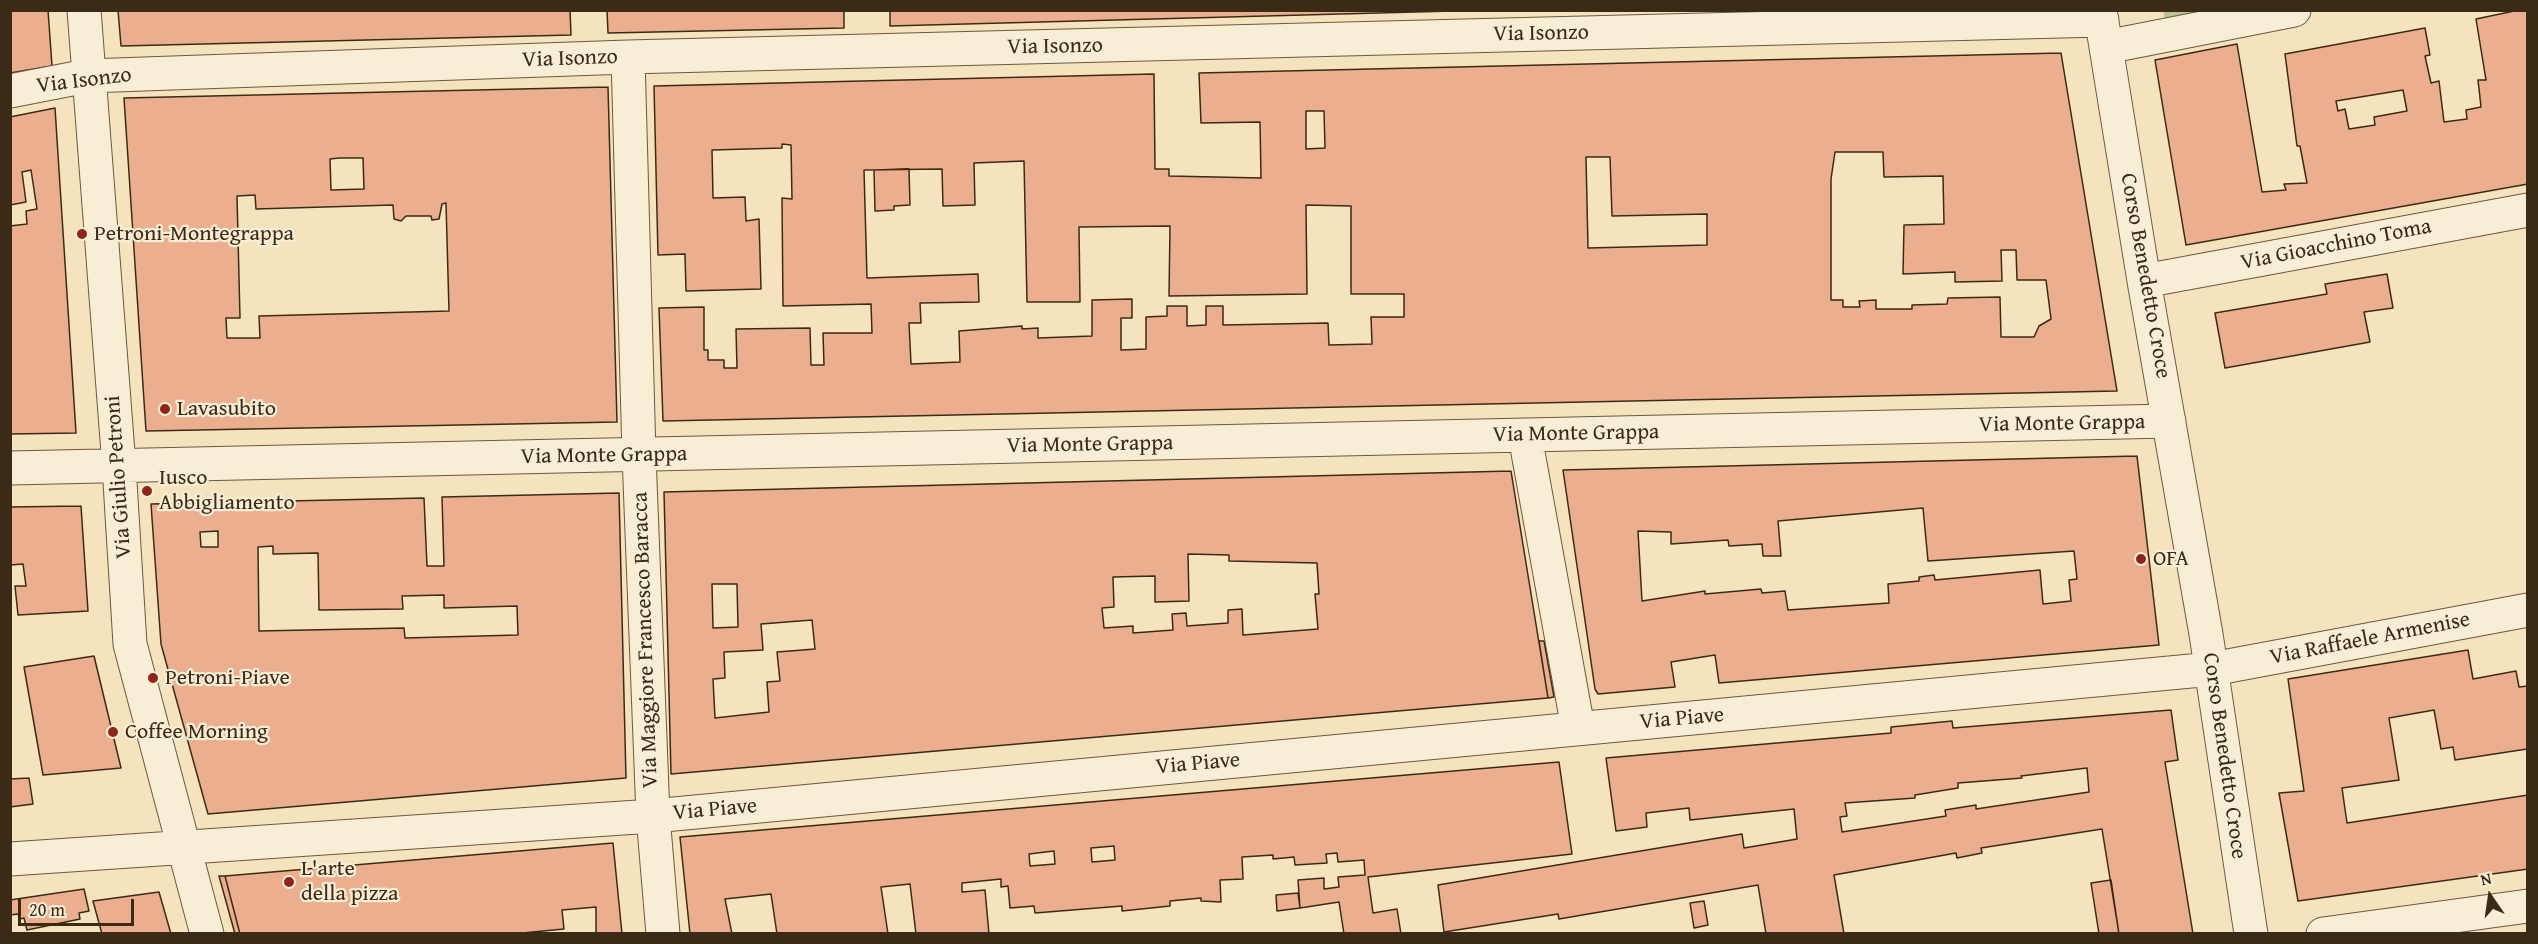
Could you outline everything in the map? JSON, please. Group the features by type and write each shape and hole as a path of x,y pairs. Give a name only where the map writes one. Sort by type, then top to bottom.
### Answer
{"street":[{"name":"Via Giulio Petroni","path":"84,10 87,76 119,466 130,644 207,933"},
{"name":"Via Isonzo","path":"10,91 87,76 628,57 2103,26 2294,10"},
{"name":"Corso Benedetto Croce","path":"2103,26 2144,281 2212,669 2251,933"},
{"name":"Via Maggiore Francesco Baracca","path":"628,57 639,455 653,816 663,933"},
{"name":"Via Gioacchino Toma","path":"2144,281 2528,210"},
{"name":"Via Monte Grappa","path":"10,468 2169,421"},
{"path":"1525,436 1578,728"},
{"name":"Via Raffaele Armenise","path":"2212,669 2528,610"},
{"name":"Via Piave","path":"10,860 653,816 2212,669"},
{"path":"2324,933 2528,906"}],"green space":[{"path":"2163,10 2241,11 2166,25"}],"building":[{"path":"10,10 48,10 52,66 10,73"},
{"path":"118,10 570,10 571,35 121,46"},
{"path":"607,10 844,10 844,28 608,33"},
{"path":"890,10 1491,10 890,26"},
{"path":"2528,10 2528,184 2186,245 2155,60 2237,44 2262,192 2286,190 2284,184 2307,183 2300,146 2297,146 2285,54 2425,28 2430,55 2425,56 2431,83 2439,81 2444,122 2467,119 2466,110 2481,107 2478,80 2486,80 2476,19","holes":["2403,90 2407,111 2374,117 2375,125 2349,129 2345,109 2338,111 2336,101"]},
{"path":"2061,53 2117,391 663,421 659,308 704,307 704,350 708,350 708,360 724,360 724,368 737,368 736,329 810,328 811,365 824,365 823,333 872,333 871,304 783,306 782,198 792,199 791,145 782,144 782,148 712,150 713,198 745,197 746,221 759,219 761,289 686,291 685,254 658,255 654,86 1154,74 1155,169 1169,169 1169,176 1261,178 1260,122 1201,123 1199,73","holes":["1306,111 1324,111 1325,148 1306,149","1835,152 1883,152 1884,177 1943,176 1944,224 1904,225 1903,274 1955,272 1955,282 2002,281 2001,250 2016,250 2017,280 2046,280 2051,319 2039,326 2034,337 2001,337 2000,297 1948,298 1947,304 1912,305 1912,309 1876,309 1876,300 1859,301 1860,307 1843,307 1843,300 1831,300 1831,179","1586,157 1610,157 1612,216 1707,214 1707,245 1588,248","1024,161 1027,302 1080,302 1079,227 1170,226 1169,296 1307,294 1306,205 1351,206 1351,294 1404,294 1404,317 1371,317 1372,344 1329,345 1328,323 1223,325 1223,306 1206,306 1206,325 1187,326 1187,306 1167,306 1167,316 1146,317 1146,349 1121,350 1121,318 1132,318 1132,299 1092,300 1092,336 1038,338 1038,328 1022,329 1022,326 959,331 960,362 911,364 909,323 921,323 920,303 979,302 978,274 867,278 864,170 942,169 943,206 975,205 974,163"]},
{"path":"608,87 617,422 146,431 124,98","holes":["363,158 364,189 331,190 330,159","255,195 256,209 393,205 394,219 401,221 406,216 431,216 432,220 439,219 442,204 446,203 449,311 259,316 260,338 227,338 226,318 240,318 237,196"]},
{"path":"55,108 76,433 10,434 10,226 27,224 26,211 37,209 31,170 22,172 26,202 10,205 10,117"},
{"path":"909,169 910,205 894,206 894,210 875,211 874,170"},
{"path":"2387,274 2393,308 2364,312 2370,342 2225,368 2215,313 2327,294 2325,284"},
{"path":"2137,456 2159,645 1719,683 1715,655 1671,662 1675,687 1598,694 1595,689 1563,470","holes":["1923,508 1928,561 2074,551 2077,579 2069,580 2071,601 2043,604 2040,570 1935,580 1934,575 1919,577 1919,581 1888,584 1889,603 1788,610 1785,591 1762,593 1761,589 1705,594 1705,591 1642,601 1638,531 1671,532 1671,544 1728,540 1729,546 1762,544 1763,556 1781,556 1778,521"]},
{"path":"1511,471 1548,698 671,774 664,492","holes":["1188,554 1229,555 1229,561 1317,563 1319,594 1315,594 1318,629 1243,635 1242,609 1228,610 1228,623 1187,626 1186,613 1172,614 1173,630 1133,633 1133,626 1104,628 1102,608 1114,607 1113,577 1155,576 1155,602 1189,601","712,584 737,584 738,627 713,628","812,620 815,649 777,652 780,681 767,682 769,712 715,718 713,679 725,678 724,652 763,650 761,624"]},
{"path":"619,493 626,778 208,814 161,644 151,504 424,498 427,566 444,566 442,497","holes":["218,531 218,547 201,547 200,532","273,546 273,554 318,553 319,610 403,609 402,596 444,595 444,608 517,606 518,635 405,638 404,628 259,631 258,547"]},
{"path":"81,506 88,611 18,615 15,586 26,586 23,564 10,565 10,507"},
{"path":"1539,641 1544,641 1554,697 1548,698"},
{"path":"2468,650 2473,679 2516,671 2519,687 2528,686 2527,749 2455,760 2453,747 2441,749 2434,710 2389,718 2399,780 2342,788 2347,823 2528,795 2528,869 2298,901 2279,793 2304,791 2288,679"},
{"path":"94,656 121,768 43,775 24,667"},
{"path":"2171,710 2178,760 2165,762 2193,934 2119,934 2102,829 1981,848 1982,853 1957,858 1956,853 1834,875 1844,934 1766,934 1758,885 1559,919 1558,914 1444,932 1438,885 1742,834 1744,848 1797,839 1794,809 1690,820 1689,808 1646,813 1647,827 1616,831 1606,758 1891,733 1891,727 1952,721 1953,728","holes":["2087,768 2089,792 1976,809 1976,805 1945,810 1946,816 1842,832 1840,817 1847,816 1845,803 1915,798 1915,795 1958,788 1958,783 2022,778 2021,776"]},
{"path":"1559,762 1572,854 1368,877 1373,913 1397,909 1401,934 1344,934 1339,902 1300,908 1298,880 1324,878 1324,889 1339,887 1338,877 1365,875 1364,860 1338,862 1337,853 1326,854 1327,863 1295,865 1294,857 1273,859 1273,855 1242,857 1243,879 1220,880 1221,902 1201,901 1201,898 1170,901 1170,906 1122,911 1122,906 1035,913 1034,906 1010,908 1008,886 1001,887 1001,879 962,883 962,892 985,890 989,934 916,934 910,884 881,887 888,934 777,934 771,894 725,899 732,934 690,934 680,837","holes":["1114,846 1115,860 1092,862 1091,848","1054,851 1055,864 1030,866 1029,854"]},
{"path":"29,778 33,804 10,807 10,779"},
{"path":"613,843 622,934 596,934 596,907 562,910 564,929 512,934 240,934 225,876"},
{"path":"219,876 225,876 240,934 235,934"},
{"path":"2111,880 2119,934 2099,934 2091,883"},
{"path":"84,889 89,911 79,913 80,919 27,930 24,918 20,919 18,914 10,915 10,900"},
{"path":"159,892 171,934 102,934 93,901"},
{"path":"1298,893 1300,908 1277,911 1276,895"},
{"path":"1704,901 1708,925 1694,928 1690,903"}],"place":[{"name":"Petroni-Montegrappa","path":"82,234"},
{"name":"Lavasubito","path":"165,409"},
{"name":"Iusco Abbigliamento","path":"147,491"},
{"name":"OFA","path":"2141,559"},
{"name":"Petroni-Piave","path":"153,678"},
{"name":"Coffee Morning","path":"113,732"},
{"name":"L'arte della pizza","path":"289,882"}]}
